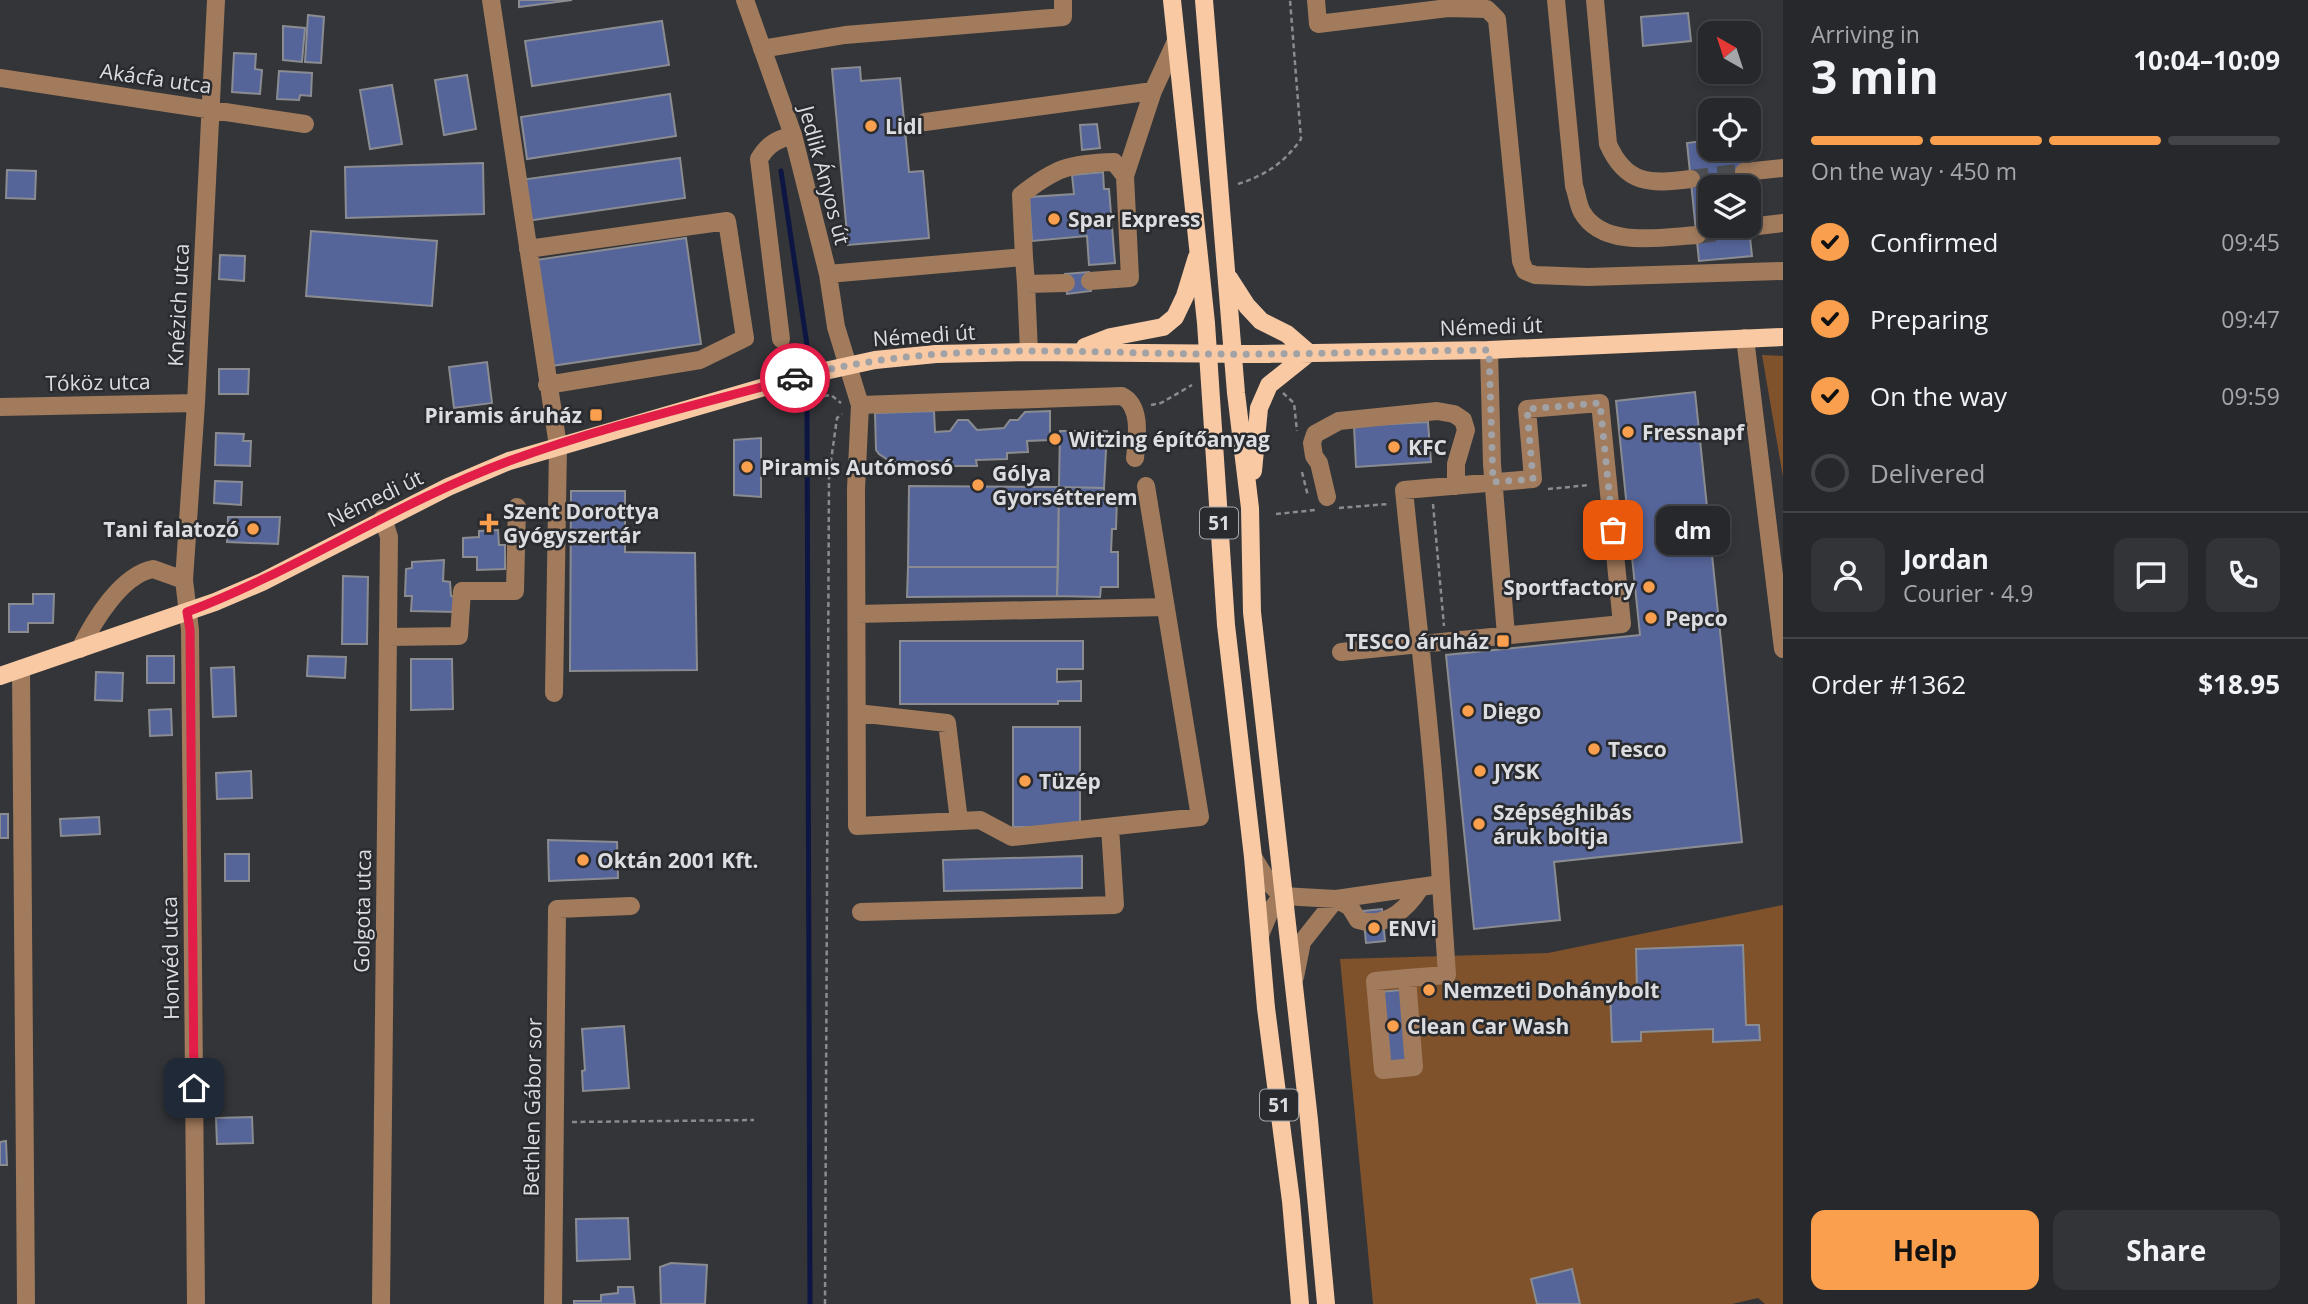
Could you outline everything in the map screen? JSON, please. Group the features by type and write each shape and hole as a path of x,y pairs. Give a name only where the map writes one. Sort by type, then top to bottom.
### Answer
{"main road":[{"name":"51","path":"1172,0 1200,250 1226,625 1253,857 1266,1008 1291,1202 1300,1304"},
{"name":"51","path":"1204,0 1233,354 1250,508 1252,612 1326,1304"},
{"path":"1074,351 1111,337 1163,327 1175,317 1200,250"},
{"path":"1227,275 1247,306 1261,321 1287,334 1309,353 1269,385 1259,408 1250,508"},
{"name":"Némedi út","path":"0,676 187,612 262,582 383,518 509,461 802,376 846,366 908,356 1029,352 1233,354 1489,350 1783,337"}],"street":[{"name":"Knézich utca","path":"187,612 184,580 196,403 216,0"},
{"path":"491,0 558,446 554,693"},
{"name":"Jedlik Ányos út","path":"744,0 793,135 828,274 836,327 860,405"},
{"path":"762,49 845,35 1063,17 1063,0"},
{"path":"1316,0 1318,24 1448,8 1487,9 1497,19 1521,261 1525,271 1535,275 1588,277 1783,271"},
{"path":"1556,0 1574,186 1582,213 1611,235 1697,235"},
{"path":"1595,0 1608,144 1616,164 1636,178 1659,183 1691,179"},
{"path":"1090,281 1130,278 1125,176 1153,91 1176,41"},
{"name":"Akácfa utca","path":"0,78 305,124"},
{"path":"925,122 1007,113 1153,91"},
{"path":"781,339 759,159 766,147 775,140 793,135"},
{"path":"1029,352 1021,195 1046,175 1068,166 1114,162 1125,176"},
{"path":"1744,172 1783,168"},
{"path":"528,249 727,221 745,338 700,360 547,385"},
{"path":"1761,226 1783,223"},
{"path":"828,274 1024,257"},
{"path":"1026,284 1066,283"},
{"path":"1745,338 1783,649"},
{"path":"1489,350 1493,482 1506,635"},
{"path":"1135,458 1137,436 1134,408 1129,399 1122,396 860,405 856,489 857,826 980,820 1012,838 1200,817 1146,486"},
{"name":"Tóköz utca","path":"0,407 196,403"},
{"path":"1341,652 1419,643 1622,624 1600,403 1527,409 1533,479 1404,491 1419,643 1441,884 1447,975 1406,978 1375,981 1382,1070 1414,1067 1406,978"},
{"path":"1323,504 1322,470 1314,456 1312,443 1315,434 1339,421 1437,411 1454,414 1463,420 1466,430 1456,464 1456,486"},
{"path":"388,637 459,636 462,591 515,591 517,507"},
{"name":"Golgota utca","path":"381,1304 389,537 383,518"},
{"path":"80,649 90,628 106,606 135,576 153,569 184,580"},
{"path":"857,614 1166,607"},
{"name":"Honvéd utca","path":"187,612 190,643 196,1304"},
{"path":"21,669 26,1304"},
{"path":"857,713 947,723 959,821"},
{"path":"861,912 1115,905 1110,827"},
{"path":"1253,857 1269,883 1282,896 1336,899 1441,884"},
{"path":"1336,899 1350,907 1358,920 1383,921 1397,915 1411,902 1421,887"},
{"path":"1260,935 1270,911 1282,896"},
{"path":"1293,992 1302,942 1336,899"},
{"name":"Bethlen Gábor sor","path":"553,1304 557,909 631,906"}],"path":[{"path":"1238,184 1268,173 1293,151 1301,139 1290,0"},
{"path":"1134,408 1161,403 1192,385"},
{"path":"825,1304 830,475 836,418 860,405"},
{"path":"1432,500 1446,641"},
{"path":"1276,514 1323,504"},
{"path":"555,1122 754,1119"}],"shaded area":[{"path":"1762,355 1783,356 1783,477"},
{"path":"1783,905 1783,1304 1765,1304 1758,1298 1732,1304 1373,1304 1340,959 1548,953"}],"building":[{"path":"519,0 572,0 519,7"},
{"path":"1688,13 1691,41 1643,46 1641,17"},
{"path":"308,15 324,17 321,63 305,62"},
{"path":"662,21 669,65 532,86 525,41"},
{"path":"283,26 305,28 302,62 283,60"},
{"path":"234,53 256,54 255,69 262,70 260,94 232,92"},
{"name":"Lidl","path":"860,67 861,81 900,78 909,172 923,171 929,238 848,245 832,69"},
{"path":"279,71 312,73 311,96 300,95 299,100 277,99"},
{"path":"467,75 476,129 444,135 435,80"},
{"path":"392,85 402,144 370,149 360,90"},
{"path":"670,94 676,136 527,159 521,117"},
{"path":"1097,124 1100,148 1082,150 1080,125"},
{"path":"1698,142 1698,161 1742,161 1744,175 1698,175 1698,238 1750,238 1752,256 1699,261 1687,143"},
{"path":"680,158 685,198 526,221 520,180"},
{"path":"483,163 484,214 346,218 345,167"},
{"path":"7,170 36,171 35,199 6,198"},
{"path":"1103,172 1104,189 1109,189 1115,263 1089,265 1087,236 1032,241 1029,197 1074,194 1072,175"},
{"path":"311,231 437,241 432,306 306,296"},
{"path":"686,238 701,344 551,366 536,260"},
{"path":"220,255 245,256 244,281 219,279"},
{"path":"1089,272 1091,291 1067,294 1065,274"},
{"path":"487,362 492,403 454,408 449,367"},
{"path":"219,369 249,369 248,394 219,394"},
{"name":"Tesco","path":"1695,392 1742,842 1554,862 1560,920 1474,929 1446,655 1640,635 1616,401"},
{"path":"934,411 935,432 950,431 958,420 968,420 977,430 1004,428 1010,420 1018,420 1025,412 1050,411 1050,440 1027,441 1028,452 1007,453 1007,459 976,460 977,466 939,466 939,461 891,462 876,450 875,413"},
{"path":"1428,422 1431,462 1356,467 1354,426"},
{"path":"1060,431 1107,431 1104,488 1059,487"},
{"path":"216,433 244,434 243,441 251,441 250,466 215,465"},
{"name":"Piramis Autómosó","path":"761,438 761,497 734,495 734,440"},
{"path":"215,481 242,482 241,505 214,503"},
{"path":"909,486 1059,487 1058,567 908,567"},
{"path":"1059,487 1104,488 1104,497 1117,497 1116,529 1112,529 1111,552 1118,552 1118,587 1101,587 1100,597 1057,596"},
{"path":"571,491 625,491 625,552 695,553 697,670 570,671"},
{"name":"Tani falatozó","path":"228,517 280,517 278,544 227,542"},
{"path":"498,530 499,545 505,545 505,569 477,570 477,557 463,557 463,538 479,537 479,531"},
{"path":"444,560 443,581 450,582 451,596 455,597 455,612 411,611 412,596 405,596 406,569 412,568 412,562"},
{"path":"908,567 1058,567 1057,596 907,597"},
{"path":"343,576 368,577 367,644 342,644"},
{"path":"33,594 54,594 53,623 28,623 28,632 9,632 9,604 33,604"},
{"path":"900,641 1083,641 1083,669 1057,669 1057,682 1081,681 1081,701 1058,701 1058,704 900,704"},
{"path":"147,656 174,656 174,683 147,683"},
{"path":"308,656 346,657 345,678 307,676"},
{"path":"411,659 452,659 453,709 411,710"},
{"path":"234,667 236,716 213,717 211,668"},
{"path":"96,672 123,673 122,701 95,700"},
{"path":"171,709 172,735 150,736 149,710"},
{"path":"1013,727 1080,727 1080,827 1013,827"},
{"path":"251,771 252,798 217,799 216,773"},
{"path":"0,814 8,814 8,838 0,838"},
{"path":"99,817 100,834 61,836 60,819"},
{"name":"Oktán 2001 Kft.","path":"548,840 617,842 618,878 549,881"},
{"path":"225,854 249,854 249,881 225,881"},
{"path":"1082,856 1082,888 944,891 943,860"},
{"path":"1382,909 1385,941 1366,943 1363,911"},
{"path":"1743,945 1746,1025 1759,1025 1760,1040 1713,1042 1713,1029 1641,1032 1641,1041 1612,1042 1610,990 1637,989 1636,949"},
{"name":"Clean Car Wash","path":"1402,990 1408,1060 1385,1062 1379,992"},
{"path":"624,1026 629,1088 583,1091 582,1071 585,1070 582,1029"},
{"path":"252,1117 253,1143 217,1144 216,1118"},
{"path":"6,1141 7,1165 0,1165 0,1142"},
{"path":"628,1218 630,1259 577,1261 576,1219"},
{"path":"671,1263 707,1265 705,1304 661,1304 660,1267"},
{"path":"1572,1269 1580,1304 1537,1304 1531,1279"},
{"path":"618,1287 633,1287 635,1304 574,1304 574,1301 601,1301 601,1295 618,1293"}],"waterway":[{"path":"781,171 807,345"},
{"path":"807,402 810,1304"}],"tunnel":[{"path":"1691,179 1744,172"}],"way so far":[{"path":"795,378 875,360 908,356 1074,351 1260,354 1489,350 1493,482 1533,479 1527,409 1600,403 1613,530"}],"place":[{"name":"Lidl","path":"871,126"},
{"name":"Spar Express","path":"1054,219"},
{"name":"Piramis áruház","path":"596,415"},
{"name":"Fressnapf","path":"1628,432"},
{"name":"Witzing építőanyag","path":"1055,439"},
{"name":"KFC","path":"1394,447"},
{"name":"Piramis Autómosó","path":"747,467"},
{"name":"Gólya Gyorsétterem","path":"978,485"},
{"name":"Szent Dorottya Gyógyszertár","path":"489,523"},
{"name":"Tani falatozó","path":"253,529"},
{"name":"dm","path":"1613,530"},
{"name":"Sportfactory","path":"1649,587"},
{"name":"Pepco","path":"1651,618"},
{"name":"TESCO áruház","path":"1503,641"},
{"name":"Diego","path":"1468,711"},
{"name":"Tesco","path":"1594,749"},
{"name":"JYSK","path":"1480,771"},
{"name":"Tüzép","path":"1025,781"},
{"name":"Szépséghibás áruk boltja","path":"1479,824"},
{"name":"Oktán 2001 Kft.","path":"583,860"},
{"name":"ENVi","path":"1374,928"},
{"name":"Nemzeti Dohánybolt","path":"1429,990"},
{"name":"Clean Car Wash","path":"1393,1026"}],"route":[{"path":"194,1088 190,630 187,612 262,582 383,518 509,461 795,378"}]}
